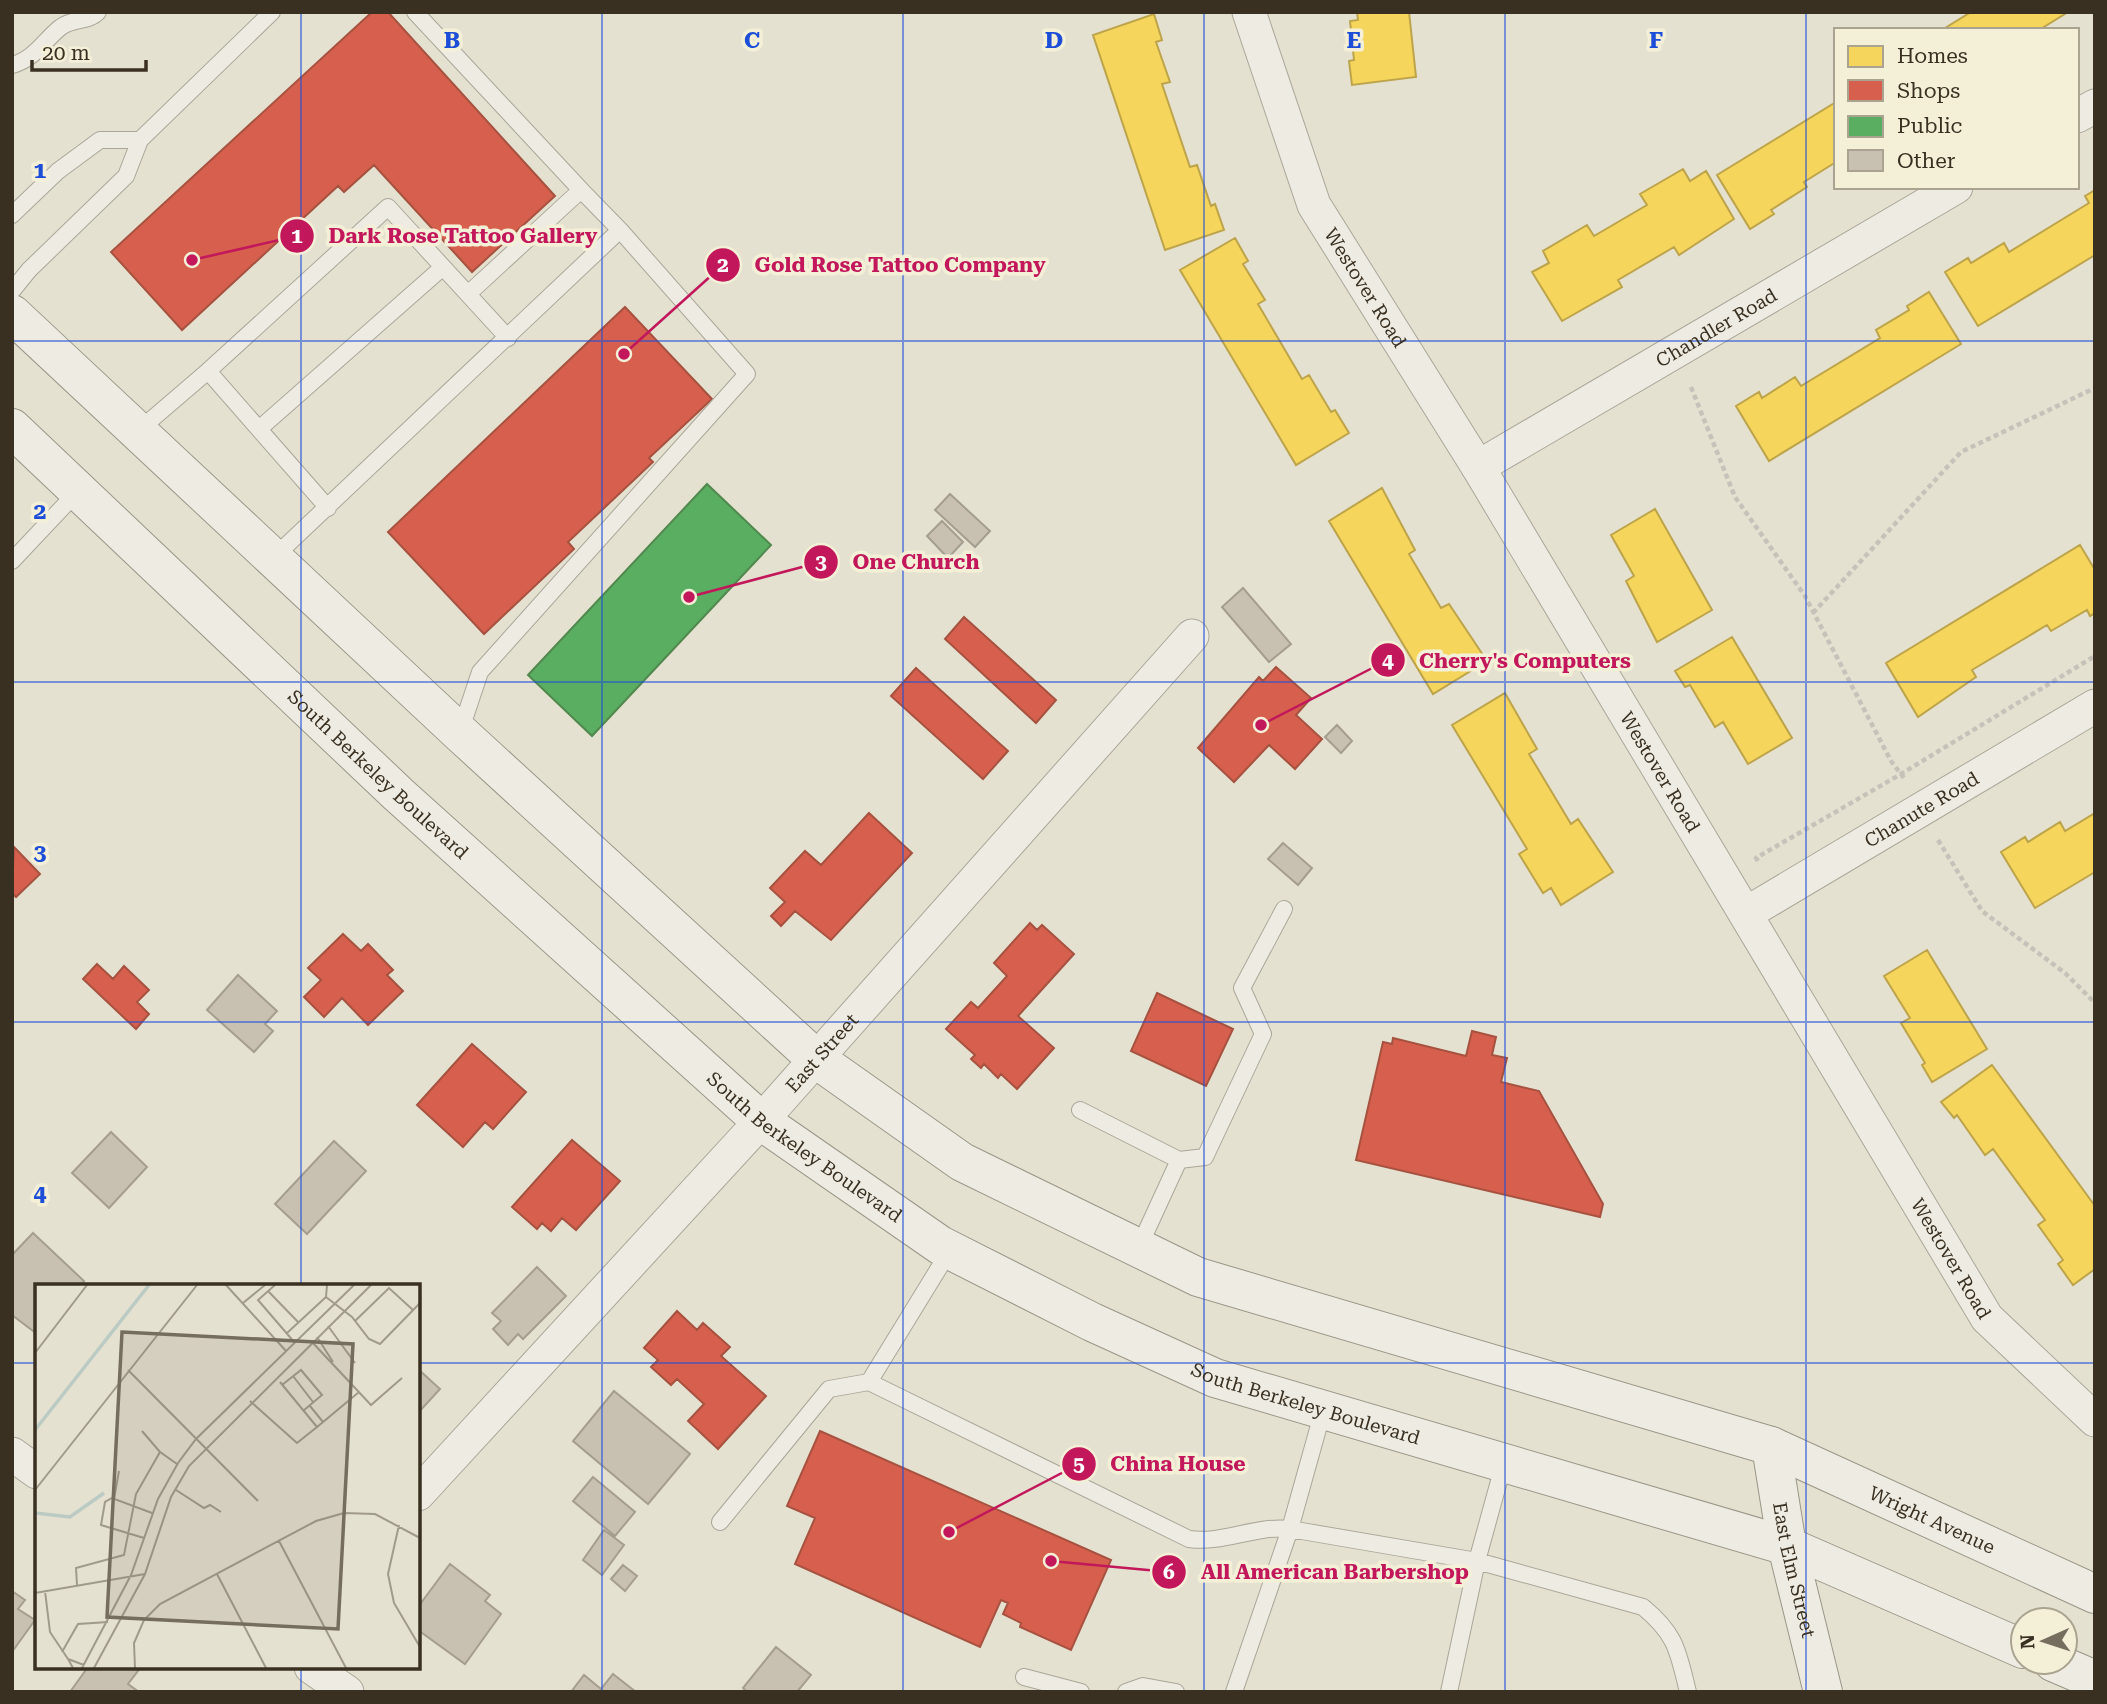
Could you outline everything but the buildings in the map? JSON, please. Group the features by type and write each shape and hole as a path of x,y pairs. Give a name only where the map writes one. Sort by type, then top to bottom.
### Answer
{"street":[{"name":"Westover Road","path":"1249,12 1314,205 1478,467 1987,1318 2095,1420"},
{"path":"2079,115 2095,106"},
{"name":"Chandler Road","path":"1478,467 1953,189"},
{"path":"12,314 136,433 816,1059 962,1162 1198,1277 1771,1446"},
{"name":"South Berkeley Boulevard","path":"12,428 398,794 761,1121 950,1250 1092,1322 1215,1378 1787,1546"},
{"name":"East Street","path":"420,1492 761,1121 1192,636"},
{"name":"Chanute Road","path":"1746,913 2095,706"},
{"name":"East Elm Street","path":"1771,1446 1787,1546 1823,1692"},
{"name":"Wright Avenue","path":"1771,1446 2095,1594"},
{"path":"12,1454 35,1471"},
{"path":"1787,1546 2009,1643"},
{"path":"314,1669 346,1692"}],"lane":[{"path":"12,65 26,62 63,24 94,17 98,12"},
{"path":"12,291 29,270 126,176 140,140 272,12"},
{"path":"415,12 620,230 747,374 481,672 460,733"},
{"path":"12,215 58,171 100,140 140,140"},
{"path":"468,294 581,190"},
{"path":"136,433 388,207 508,338"},
{"path":"273,558 620,230"},
{"path":"259,429 443,267"},
{"path":"208,371 328,508"},
{"path":"12,561 78,491"},
{"path":"1080,1110 1179,1160 1205,1157 1262,1034 1242,988 1284,909"},
{"path":"1139,1247 1179,1160"},
{"path":"869,1382 950,1250"},
{"path":"720,1522 829,1390 869,1382 1189,1539 1201,1541 1273,1527 1290,1529 1477,1561 1643,1607 1665,1624 1676,1644 1688,1692"},
{"path":"1234,1692 1290,1529 1323,1411"},
{"path":"1448,1692 1477,1561 1505,1462"},
{"path":"1024,1676 1082,1692"},
{"path":"1126,1692 1143,1686 1176,1692"}],"path":[{"path":"1691,387 1735,497 1814,613 1891,761 1926,806 1940,847 1982,911 2065,973 2095,1003"},
{"path":"1814,613 1961,452 2095,388"},
{"path":"1902,774 2095,656"}],"place":[{"name":"Dark Rose Tattoo Gallery","path":"192,260"},
{"name":"Gold Rose Tattoo Company","path":"624,354"},
{"name":"One Church","path":"689,597"},
{"name":"Cherry's Computers","path":"1261,725"},
{"name":"China House","path":"949,1532"},
{"name":"All American Barbershop","path":"1051,1561"}]}
